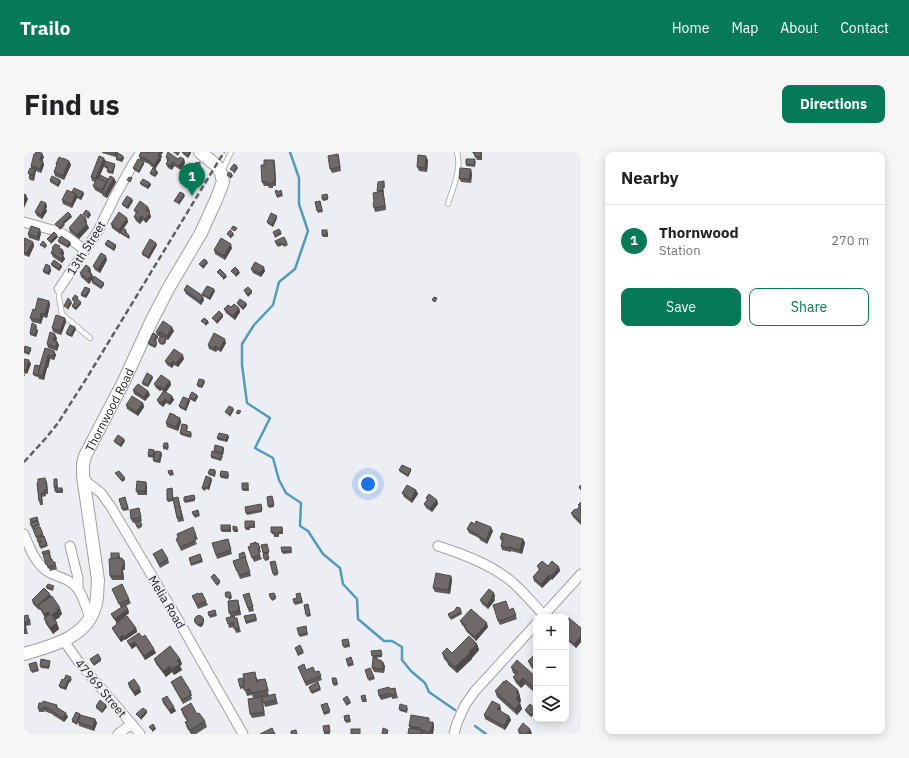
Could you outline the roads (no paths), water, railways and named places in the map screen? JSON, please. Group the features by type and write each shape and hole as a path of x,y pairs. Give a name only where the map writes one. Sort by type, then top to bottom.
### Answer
{"street":[{"name":"13th Street","path":"60,289 98,231 115,196 141,152"},
{"path":"202,153 216,165 221,173"},
{"name":"Thornwood Road","path":"24,654 64,641 80,632 86,626 95,607 98,580 83,476 85,456 124,381 168,289 201,233 223,182 221,173"},
{"path":"24,222 63,234 86,250"},
{"name":"Melia Road","path":"83,476 87,482 101,493 111,507 177,618 243,734"},
{"path":"24,534 35,559 41,566 49,573 67,580 78,589 90,619"},
{"path":"70,546 78,578 78,589"},
{"path":"438,546 455,551 493,569 511,582 541,614"},
{"path":"545,614 581,574"},
{"path":"454,734 465,705 475,691 533,627"},
{"name":"47969 Street","path":"64,641 78,661 140,734"},
{"path":"118,734 132,724"}],"lane":[{"path":"221,173 231,152"},
{"path":"448,204 457,174 457,152"},
{"name":"13th Street","path":"60,289 62,314 90,338"}],"waterway":[{"path":"290,152 299,178 299,204 308,231 295,269 279,282 273,305 254,325 242,344 242,365 247,403 270,418 255,448 273,458 279,480 286,493 301,503 300,526 308,531 323,554 340,568 343,584 357,599 358,619 384,641 392,641 402,647 402,660 411,671 425,683 429,692 455,710"},
{"path":"475,726 486,734"}],"railway":[{"path":"24,462 58,423 224,152"}],"place":[{"name":"Thornwood","path":"192,196"}]}
